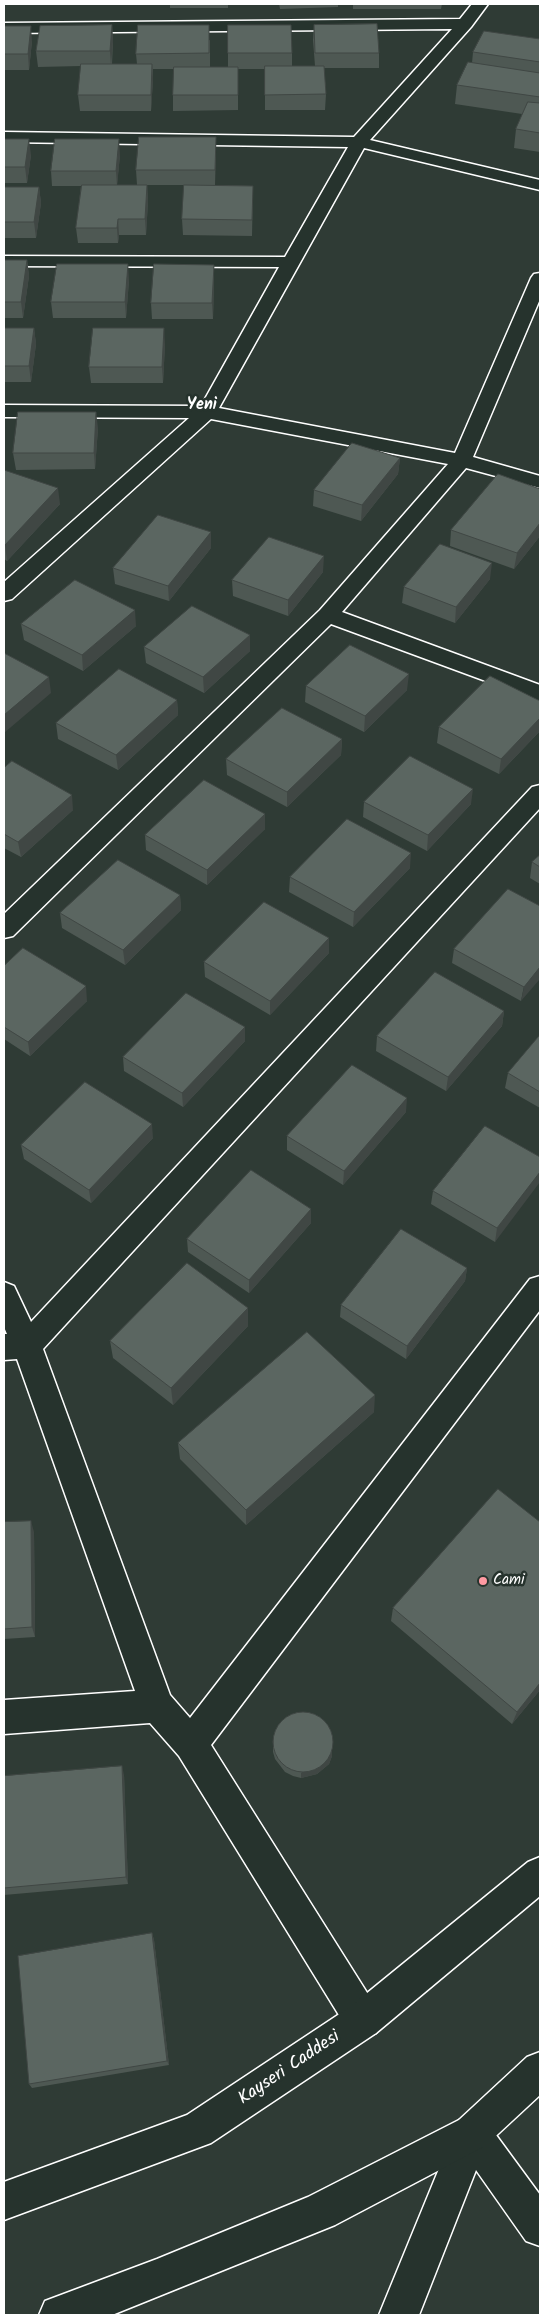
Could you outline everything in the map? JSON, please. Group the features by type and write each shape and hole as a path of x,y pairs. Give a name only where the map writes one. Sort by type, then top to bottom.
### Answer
{"street":[{"path":"4,594 207,412 359,142 465,24 480,4"},
{"path":"4,28 465,24"},
{"path":"4,137 359,142 540,185"},
{"path":"4,261 290,262"},
{"path":"4,929 328,615 462,460 540,278"},
{"path":"4,411 207,412 462,460 540,482"},
{"path":"328,615 540,693"},
{"path":"15,1346 540,794"},
{"path":"191,1744 540,1288"},
{"path":"4,1295 15,1346 156,1706 191,1744 363,2020"},
{"path":"4,1717 156,1706"},
{"name":"Kayseri Caddesi","path":"4,2201 198,2130 363,2020 540,1874"},
{"path":"59,2315 157,2279 321,2211 472,2133 540,2070"},
{"path":"472,2133 540,2227"},
{"path":"399,2315 472,2133"}],"building":[{"path":"377,24 379,53 315,53 314,25"},
{"path":"112,25 110,51 36,51 40,26"},
{"path":"138,25 209,25 209,53 136,54"},
{"path":"228,25 291,25 292,53 228,53"},
{"path":"4,26 31,26 28,54 4,54"},
{"path":"484,31 540,39 540,62 473,52"},
{"path":"468,62 540,73 540,97 457,85"},
{"path":"81,64 152,64 151,95 78,95"},
{"path":"265,66 324,66 326,94 265,95"},
{"path":"174,67 238,67 238,95 173,95"},
{"path":"528,102 540,103 540,133 516,129"},
{"path":"139,137 216,137 215,170 136,170"},
{"path":"4,139 29,139 25,167 4,167"},
{"path":"55,139 119,139 116,171 51,171"},
{"path":"82,185 147,185 145,219 118,219 117,228 76,228"},
{"path":"184,185 253,186 252,220 182,219"},
{"path":"4,187 39,187 34,222 4,222"},
{"path":"4,260 27,260 21,302 4,302"},
{"path":"57,264 128,264 125,302 51,302"},
{"path":"154,264 214,265 212,303 151,303"},
{"path":"4,328 34,328 29,366 4,366"},
{"path":"93,328 164,328 162,367 89,367"},
{"path":"18,412 96,412 94,453 13,453"},
{"path":"352,443 400,458 362,505 314,490"},
{"path":"4,470 58,488 5,545 4,544"},
{"path":"498,474 540,489 540,523 517,553 451,530"},
{"path":"158,515 211,532 168,586 113,568"},
{"path":"269,537 324,556 288,600 232,580"},
{"path":"440,544 492,563 456,607 404,587"},
{"path":"75,580 135,610 82,655 21,624"},
{"path":"192,606 250,635 203,677 144,647"},
{"path":"350,645 409,674 365,716 306,686"},
{"path":"4,653 49,677 4,715"},
{"path":"119,669 177,700 116,755 56,723"},
{"path":"490,676 540,701 540,718 501,759 439,727"},
{"path":"282,708 342,739 287,792 226,759"},
{"path":"410,756 473,789 428,835 364,802"},
{"path":"12,761 72,795 18,842 4,834 4,768"},
{"path":"204,780 265,814 207,870 145,835"},
{"path":"347,819 411,853 354,912 290,877"},
{"path":"540,855 540,867 532,862"},
{"path":"118,860 180,895 123,950 60,913"},
{"path":"508,889 540,906 540,967 524,987 454,949"},
{"path":"264,902 329,938 270,1001 204,962"},
{"path":"23,948 86,986 28,1042 4,1027 4,966"},
{"path":"435,972 504,1011 448,1077 377,1036"},
{"path":"186,993 245,1027 182,1093 123,1057"},
{"path":"540,1035 540,1092 508,1073"},
{"path":"352,1065 407,1098 344,1171 287,1136"},
{"path":"85,1082 152,1124 89,1190 21,1145"},
{"path":"485,1126 540,1157 540,1172 497,1228 433,1191"},
{"path":"251,1170 311,1209 249,1280 187,1239"},
{"path":"401,1229 467,1268 407,1346 341,1305"},
{"path":"187,1263 248,1308 171,1388 110,1341"},
{"path":"307,1332 375,1395 246,1510 178,1443"},
{"name":"Cami","path":"498,1489 540,1522 540,1683 517,1712 393,1608"},
{"path":"31,1521 32,1627 4,1629 4,1522"},
{"path":"297,1712 309,1712 320,1717 328,1725 333,1736 331,1754 320,1767 309,1772 297,1772 286,1767 278,1759 273,1748 273,1736 278,1725 286,1717"},
{"path":"122,1766 126,1877 4,1888 4,1776"},
{"path":"152,1933 167,2061 29,2084 18,1956"}],"place":[{"name":"Cami","path":"483,1581"}],"district":[{"name":"Yeni","path":"202,406"}]}
